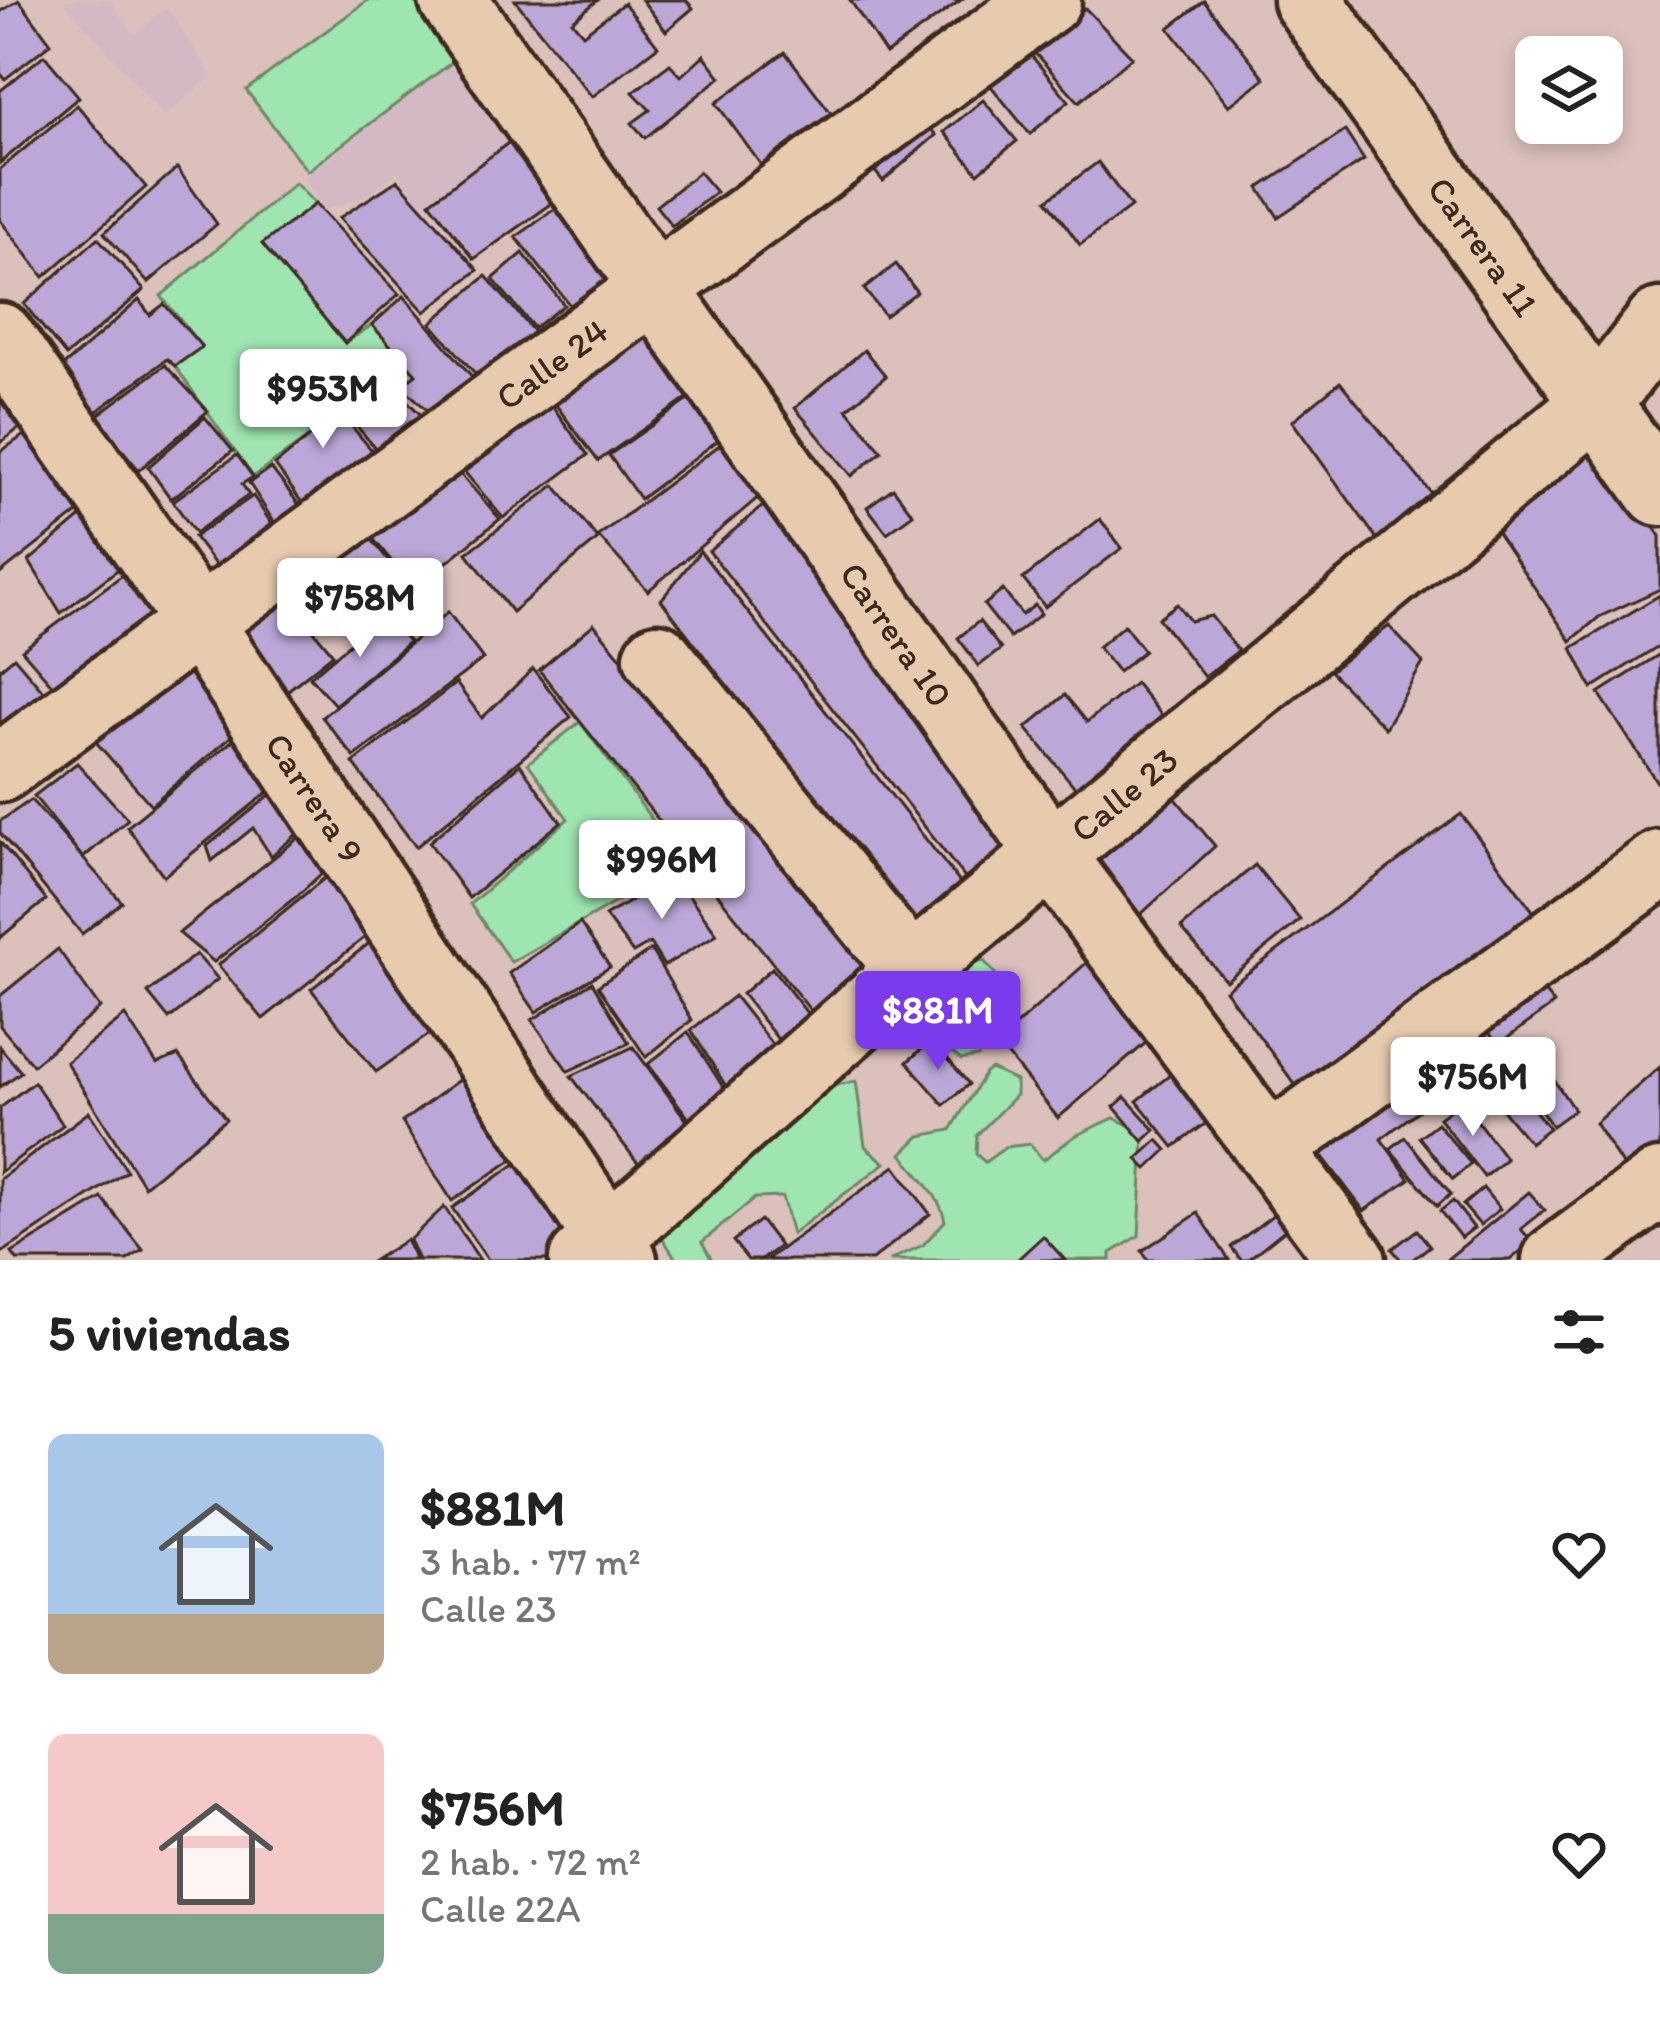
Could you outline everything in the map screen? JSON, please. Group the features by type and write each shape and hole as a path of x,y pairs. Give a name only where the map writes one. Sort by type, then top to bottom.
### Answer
{"street":[{"name":"Carrera 10","path":"453,0 1052,856 1352,1260"},
{"name":"Calle 24","path":"0,768 1047,0"},
{"name":"Carrera 11","path":"1307,0 1660,492"},
{"name":"Calle 23","path":"605,1252 911,970 1599,401 1660,322"},
{"name":"Carrera 9","path":"0,337 197,620 605,1252"},
{"path":"658,657 911,970"},
{"path":"1270,1147 1660,864"},
{"path":"1556,1260 1660,1183"}],"shaded area":[{"path":"63,0 109,0 134,35 167,8 212,76 164,116"},
{"path":"457,60 488,116 502,107 519,132 423,205 398,172 368,195 325,210 304,178"}],"green space":[{"path":"368,0 433,0 467,51 307,171 246,90"},
{"path":"295,183 315,204 263,245 345,343 372,325 416,374 355,424 318,386 294,412 312,435 253,477 175,366 201,346 161,296"},
{"path":"580,722 684,863 511,962 470,904 568,819 528,763"},
{"path":"984,961 1005,985 1004,1012 978,1057 961,1060 918,1026 923,976"},
{"path":"991,1069 1016,1081 1016,1095 977,1135 976,1154 985,1162 1006,1147 1030,1144 1043,1160 1075,1136 1114,1118 1144,1133 1139,1236 1111,1253 1111,1260 890,1260 923,1245 945,1221 933,1193 902,1154 920,1136 951,1130"},
{"path":"856,1081 865,1146 885,1163 792,1234 782,1197 755,1198 702,1242 712,1260 677,1260 657,1230 804,1092"}],"building":[{"path":"19,0 51,43 5,79 0,73 0,12"},
{"path":"515,0 598,0 572,21 583,34 624,3 658,46 592,97"},
{"path":"642,0 686,0 693,8 666,31"},
{"path":"850,0 961,0 886,54"},
{"path":"1204,1 1265,78 1229,106 1169,28"},
{"path":"1085,8 1132,57 1079,102 1032,50"},
{"path":"1025,48 1069,101 1030,134 986,80"},
{"path":"785,52 831,113 761,165 716,103"},
{"path":"44,55 79,97 0,163 0,91"},
{"path":"704,55 721,77 645,138 632,123 650,110 633,92 670,64 681,76"},
{"path":"983,100 1017,141 978,173 944,132"},
{"path":"77,105 146,187 44,277 0,220 0,169"},
{"path":"917,112 936,135 883,181 864,158"},
{"path":"1345,131 1364,160 1278,217 1259,188"},
{"path":"520,134 561,197 474,259 430,202"},
{"path":"1098,162 1131,207 1080,245 1047,200"},
{"path":"177,168 217,224 148,283 104,233"},
{"path":"699,172 716,192 672,226 656,206"},
{"path":"398,180 478,270 425,312 339,218"},
{"path":"566,201 612,278 572,308 516,237"},
{"path":"315,204 399,294 345,343 262,244"},
{"path":"98,238 144,290 66,356 24,304"},
{"path":"523,253 564,305 534,328 493,279"},
{"path":"896,264 917,292 885,316 864,289"},
{"path":"486,276 534,332 479,378 431,323"},
{"path":"404,296 474,379 431,414 401,385 416,374 372,325"},
{"path":"139,300 150,315 164,304 202,347 175,366 167,359 96,412 59,370"},
{"path":"640,321 692,395 598,461 546,392"},
{"path":"864,350 886,376 847,409 882,451 852,476 795,408"},
{"path":"165,365 208,411 139,470 95,417"},
{"path":"0,376 34,417 0,443"},
{"path":"1340,382 1436,499 1379,542 1292,421"},
{"path":"318,386 375,454 308,511 275,465 312,435 294,412"},
{"path":"538,387 588,455 503,518 452,457"},
{"path":"395,389 425,419 382,456 355,424"},
{"path":"693,397 721,438 640,499 609,455"},
{"path":"205,417 233,451 171,499 148,467"},
{"path":"34,428 92,502 0,574 0,452"},
{"path":"1592,440 1660,536 1660,589 1599,617 1571,641 1495,530"},
{"path":"725,441 760,496 648,591 598,536"},
{"path":"237,455 253,477 242,484 249,495 195,533 173,501"},
{"path":"449,461 500,519 414,589 367,531"},
{"path":"271,468 304,511 281,533 249,483"},
{"path":"555,485 598,539 512,612 467,553"},
{"path":"893,488 913,514 887,533 867,507"},
{"path":"253,496 275,529 220,571 194,537"},
{"path":"769,501 1020,867 982,900 709,551"},
{"path":"93,507 129,561 61,613 29,561"},
{"path":"1100,519 1122,548 1045,607 1023,579"},
{"path":"357,521 412,590 394,604 377,581 353,600 318,553"},
{"path":"700,551 972,898 920,937 661,600"},
{"path":"129,570 172,622 67,702 22,650"},
{"path":"1003,590 1022,615 1035,605 1041,614 1010,638 984,605"},
{"path":"1660,595 1660,645 1592,688 1572,648"},
{"path":"285,596 333,654 287,691 243,630"},
{"path":"1177,604 1190,621 1211,616 1238,651 1204,677 1158,618"},
{"path":"448,612 483,659 354,757 322,717"},
{"path":"385,614 409,642 335,705 310,677"},
{"path":"979,621 1001,649 979,666 958,638"},
{"path":"594,624 882,979 826,1030 539,670"},
{"path":"1124,625 1144,651 1118,672 1098,647"},
{"path":"1389,626 1423,663 1385,728 1330,671"},
{"path":"1660,654 1660,787 1599,693"},
{"path":"14,657 56,706 0,748 0,669"},
{"path":"207,657 248,722 151,805 95,741"},
{"path":"533,669 571,717 416,847 353,763 456,683 482,718"},
{"path":"1135,683 1165,719 1078,791 1026,728 1065,695 1087,722"},
{"path":"254,723 287,777 164,876 127,827"},
{"path":"77,763 128,819 83,858 34,796"},
{"path":"520,764 561,822 469,898 429,842"},
{"path":"283,785 308,825 271,856 253,828 212,861 207,846"},
{"path":"1172,794 1215,846 1139,916 1095,859"},
{"path":"31,800 122,902 82,934 0,833 0,821"},
{"path":"1461,814 1536,915 1299,1090 1225,990"},
{"path":"312,827 335,861 214,962 179,933"},
{"path":"0,842 46,900 0,938"},
{"path":"1255,865 1300,920 1226,981 1181,928"},
{"path":"337,868 379,926 263,1019 218,965"},
{"path":"674,875 717,934 664,966 650,943 633,953 605,916"},
{"path":"580,923 610,967 536,1012 509,973"},
{"path":"377,937 441,1026 376,1072 311,989"},
{"path":"58,949 100,1008 33,1065 0,1026 0,996"},
{"path":"651,950 692,1020 646,1057 598,986"},
{"path":"1100,951 1161,1030 1058,1118 997,1042"},
{"path":"196,954 218,979 169,1019 148,993"},
{"path":"772,968 821,1031 792,1057 742,994"},
{"path":"1534,978 1554,1004 1498,1045 1479,1018"},
{"path":"592,982 629,1043 568,1071 532,1020"},
{"path":"734,996 782,1057 734,1099 691,1030"},
{"path":"125,1016 157,1064 178,1055 226,1119 144,1186 66,1062"},
{"path":"1472,1020 1520,1079 1480,1112 1456,1082 1480,1063 1456,1033"},
{"path":"688,1032 730,1098 696,1128 648,1064"},
{"path":"932,1040 969,1084 944,1105 907,1062"},
{"path":"0,1047 21,1072 0,1087"},
{"path":"633,1047 693,1129 641,1167 571,1076"},
{"path":"1405,1067 1431,1101 1381,1139 1410,1179 1364,1211 1310,1140"},
{"path":"1660,1067 1660,1146 1626,1171 1595,1123"},
{"path":"1175,1071 1212,1119 1174,1147 1137,1101"},
{"path":"1548,1071 1574,1110 1552,1126 1525,1087"},
{"path":"468,1073 519,1155 452,1201 402,1122"},
{"path":"34,1082 63,1125 0,1172 0,1108"},
{"path":"1519,1091 1549,1128 1530,1143 1500,1107"},
{"path":"1125,1097 1155,1130 1143,1141 1114,1107"},
{"path":"1462,1101 1506,1159 1484,1177 1439,1118"},
{"path":"89,1112 127,1171 0,1254 0,1179"},
{"path":"1437,1123 1471,1164 1453,1179 1419,1137"},
{"path":"1405,1137 1451,1194 1437,1206 1390,1149"},
{"path":"1158,1140 1167,1150 1147,1169 1137,1159"},
{"path":"517,1163 570,1245 553,1260 488,1260 452,1208"},
{"path":"895,1166 930,1214 872,1260 766,1260"},
{"path":"1483,1188 1500,1209 1480,1225 1463,1205"},
{"path":"1529,1192 1545,1210 1521,1229 1532,1242 1510,1260 1446,1260"},
{"path":"102,1198 143,1250 127,1260 17,1260 12,1253"},
{"path":"1453,1201 1474,1228 1461,1238 1440,1211"},
{"path":"444,1207 480,1260 418,1260 409,1240"},
{"path":"1198,1213 1229,1260 1148,1260 1142,1251"},
{"path":"1274,1214 1286,1229 1241,1260 1231,1247"},
{"path":"760,1220 780,1246 761,1260 748,1260 733,1241"},
{"path":"1417,1230 1430,1246 1412,1260 1401,1260 1392,1249"},
{"path":"1043,1236 1065,1260 1017,1260"},
{"path":"406,1240 415,1260 374,1260"}]}
